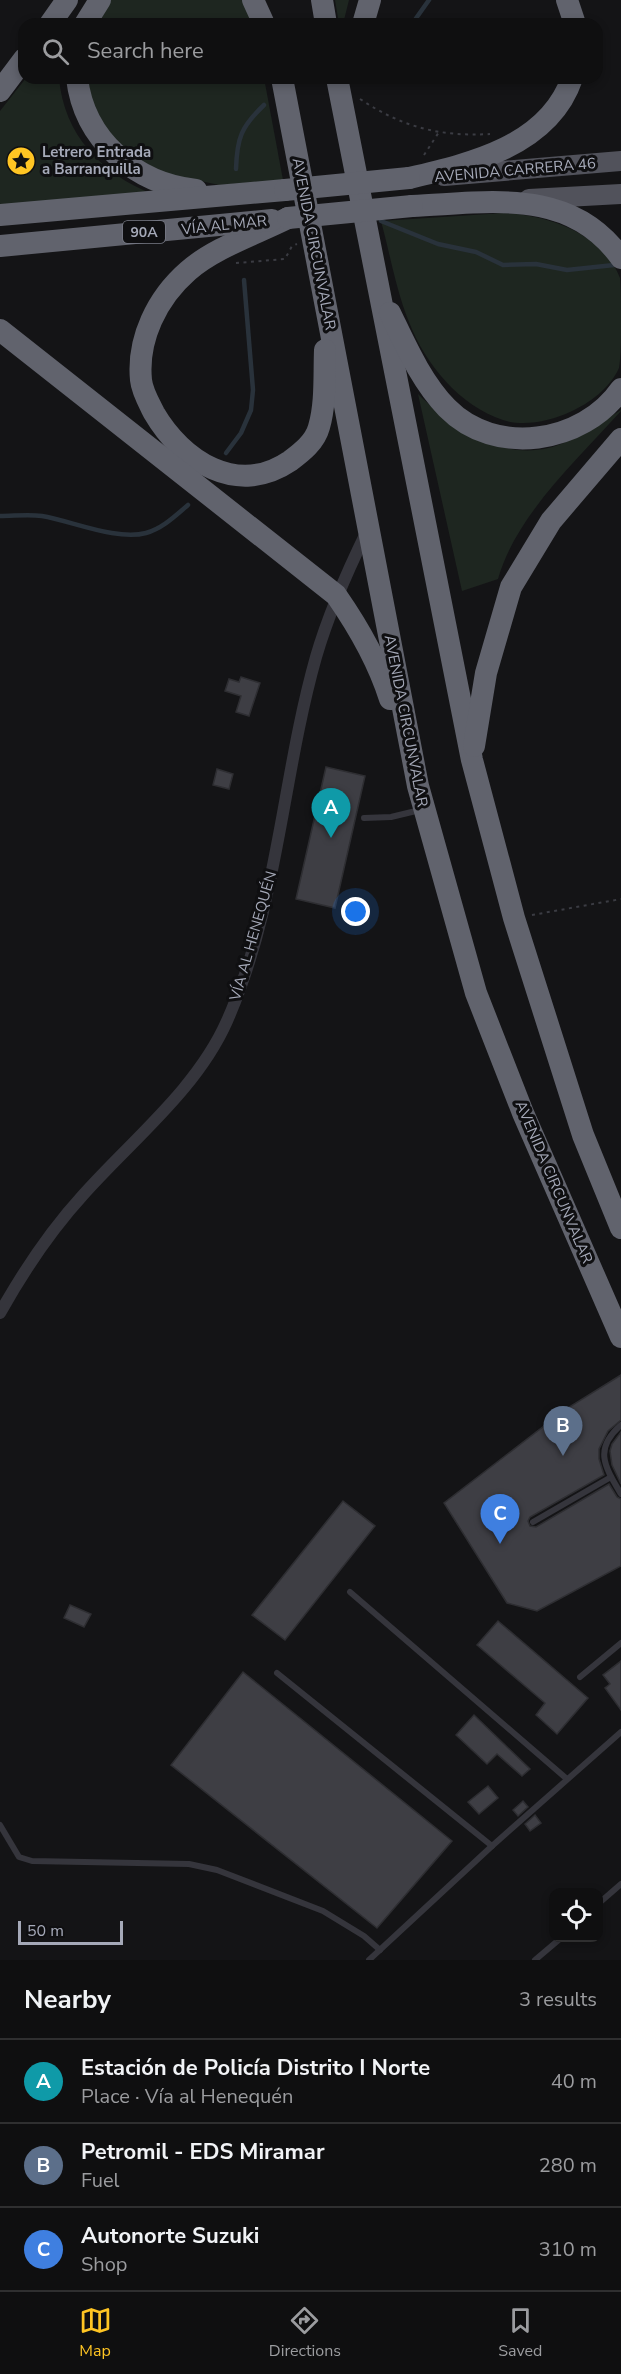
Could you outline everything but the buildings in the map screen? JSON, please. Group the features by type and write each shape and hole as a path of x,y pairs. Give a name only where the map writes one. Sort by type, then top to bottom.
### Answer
{"highway":[{"path":"54,18 67,0"},
{"path":"89,18 100,0"},
{"path":"253,0 261,18"},
{"path":"267,0 271,18"},
{"path":"322,0 325,18"},
{"path":"365,18 370,0"},
{"path":"567,0 573,18"},
{"path":"0,91 18,66"},
{"path":"78,84 82,102 97,134 121,160 150,178 179,188 212,192 285,190"},
{"name":"AVENIDA CIRCUNVALAR","path":"283,84 424,809 476,993 523,1113 621,1337"},
{"path":"345,84 345,120 472,760 514,918 592,1158 621,1228"},
{"name":"VÍA AL MAR","path":"0,215 409,178 470,164 514,144 553,114 569,84"},
{"name":"VÍA AL MAR","path":"0,246 412,206 521,202 544,205 565,212 593,229 621,258"},
{"path":"288,218 204,259 176,282 152,318 140,354 141,382 159,421 183,450 204,466 216,471 247,475 269,471 301,453 316,434 321,413 324,389 326,300"},
{"path":"376,282 423,376 448,409 476,428 502,437 549,436 577,427 594,417 621,389"},
{"path":"0,330 336,595 355,621 376,660 418,786"},
{"path":"472,760 486,673 511,587 551,521 621,439"}],"main road":[{"name":"AVENIDA CARRERA 46","path":"409,178 621,161"},
{"name":"AVENIDA CARRERA 46","path":"412,206 621,194"}],"street":[{"name":"VÍA AL HENEQUÉN","path":"0,1313 20,1278 81,1197 183,1089 207,1058 226,1024 242,986 266,898 316,658 336,595 368,528"},
{"path":"592,1158 621,1206"}],"lane":[{"path":"364,818 391,817 424,809"},
{"path":"621,1425 607,1436 603,1458 621,1494"},
{"path":"533,1522 611,1477"},
{"path":"350,1592 567,1779"},
{"path":"580,1677 621,1643"},
{"path":"277,1673 492,1846"},
{"path":"369,1960 492,1846 621,1732"},
{"path":"0,1825 19,1857 32,1861 189,1864 217,1870 324,1911 364,1936 380,1950"},
{"path":"603,1900 621,1884"},
{"path":"536,1960 556,1942"}],"path":[{"path":"347,84 381,114 420,129 460,136 491,134"},
{"path":"230,264 285,259 292,246 314,240"},
{"path":"514,918 621,898"}],"shaded area":[{"path":"111,0 246,0 253,18 97,18"},
{"path":"335,0 349,0 344,18 338,18"},
{"path":"21,84 60,84 68,117 88,150 117,175 152,194 0,210 0,111"},
{"path":"84,84 265,84 283,180 219,185 159,172 104,135"},
{"path":"504,213 538,218 572,229 601,249 612,262 620,278 621,352 619,368 615,375 599,394 585,404 562,415 537,422 511,422 487,413 472,405 459,394 434,368 416,338 404,310 381,221"},
{"path":"418,394 466,432 502,447 521,450 541,449 569,441 621,411 533,510 507,555 498,579 462,591"}],"waterway":[{"path":"416,18 429,0"},
{"path":"236,169 239,141 245,127 264,105"},
{"path":"381,221 438,244 476,252 503,265 536,264 567,270 614,265"},
{"path":"226,453 241,433 251,410 253,390 244,280"},
{"path":"0,516 42,516 108,532 134,535 158,528 188,505"}],"place":[{"name":"Letrero Entrada a Barranquilla","path":"21,161"},
{"name":"Estación de Policía Distrito I Norte","path":"331,838"},
{"name":"Petromil - EDS Miramar","path":"563,1456"},
{"name":"Autonorte Suzuki","path":"500,1544"}]}
